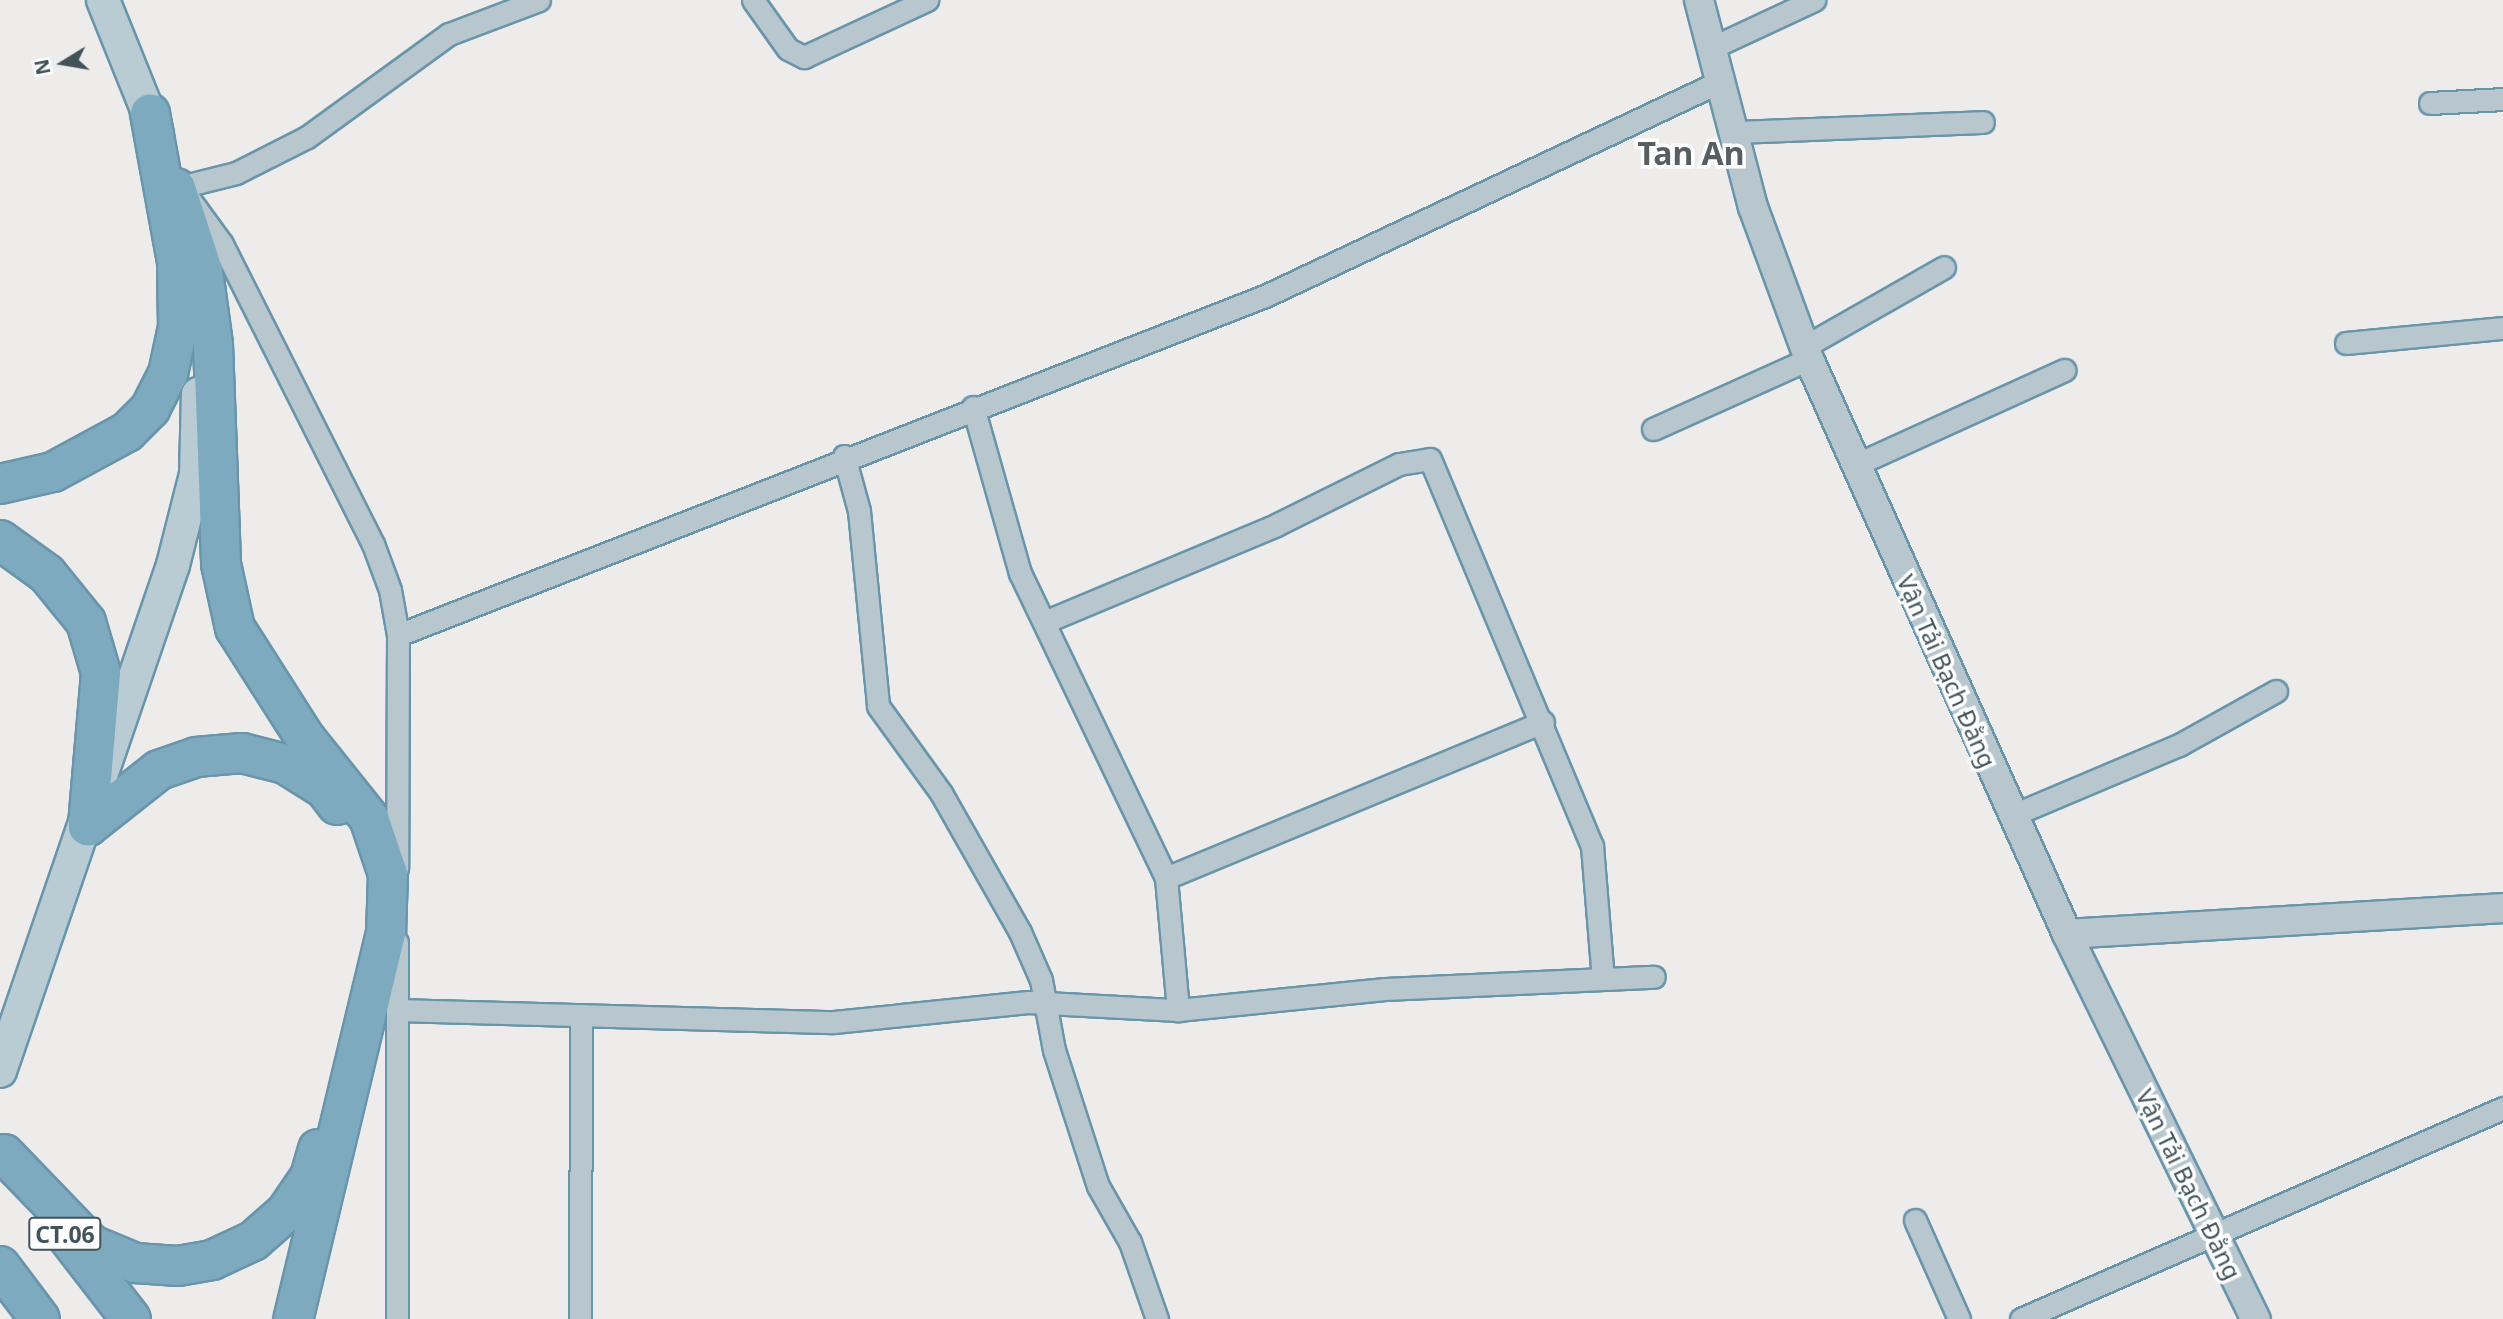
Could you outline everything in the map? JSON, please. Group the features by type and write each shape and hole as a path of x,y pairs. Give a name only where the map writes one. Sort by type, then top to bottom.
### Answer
{"highway":[{"path":"0,484 53,472 127,432 150,409 168,374 178,327 177,262 150,113"},
{"path":"176,188 203,271 213,344 221,564 235,628 297,727 369,818 388,874 386,933 293,1319"},
{"path":"0,540 47,573 86,622 101,673 88,827"},
{"path":"2,1151 92,1245 135,1262 178,1266 212,1260 253,1241 286,1212 310,1177 323,1133 369,931 371,875 354,827 325,789 285,764 242,752 196,757 159,770 88,827"},
{"name":"CT.06","path":"2,1151 131,1319"},
{"path":"5,1273 38,1319"}],"main road":[{"path":"0,1071 146,656 196,474 200,358 193,264 176,188 150,113 103,0"}],"street":[{"path":"176,188 236,173 314,133 449,34 539,0"},
{"path":"754,0 788,49 804,57 927,0"},
{"name":"Vận Tải Bạch Đằng","path":"1699,0 1753,207 1807,353 2067,934 2256,1319"},
{"path":"1711,48 1814,0"},
{"path":"398,635 844,456 1265,296 1721,80"},
{"path":"2430,103 2503,99"},
{"path":"1735,132 1983,122"},
{"path":"176,188 199,205 222,244 373,544 398,635 397,1319"},
{"path":"1653,429 1807,353 1944,267"},
{"path":"2346,343 2503,328"},
{"path":"1855,465 2064,370"},
{"path":"973,407 1020,573 1047,621 1167,878 1178,1010"},
{"path":"844,456 859,512 878,706 941,793 1020,932 1044,1002 1098,1186 1130,1242 1157,1319"},
{"path":"1047,621 1276,525 1399,464 1430,459 1543,722 1592,846 1602,979"},
{"path":"2012,815 2179,745 2276,691"},
{"path":"1167,878 1543,722"},
{"path":"2067,934 2503,908"},
{"path":"397,1010 834,1022 1044,1002 1178,1010 1385,989 1654,977"},
{"path":"580,1319 581,1015"},
{"path":"2021,1319 2503,1108"},
{"path":"1915,1220 1959,1319"}],"district":[{"name":"Tan An","path":"1691,153"}]}
